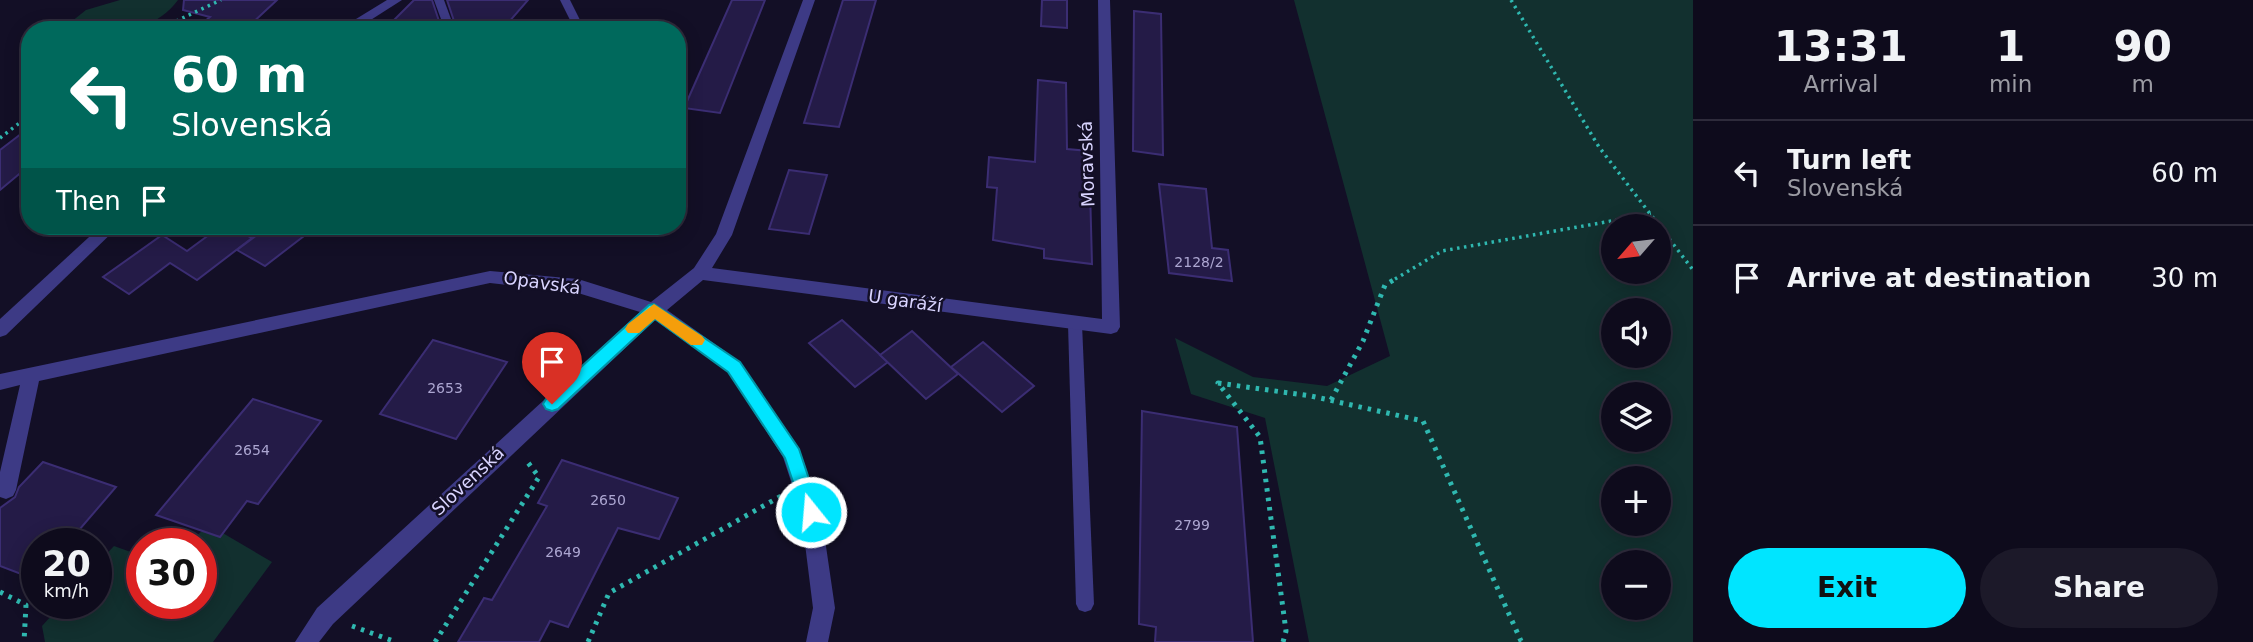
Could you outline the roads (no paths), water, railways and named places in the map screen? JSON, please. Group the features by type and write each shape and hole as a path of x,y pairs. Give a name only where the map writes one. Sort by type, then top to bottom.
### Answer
{"street":[{"path":"360,21 396,0"},
{"name":"Slovenská","path":"306,642 325,616 511,441 654,310 700,273 724,235 809,0"},
{"name":"Moravská","path":"1104,0 1111,327"},
{"path":"0,330 101,235"},
{"name":"U garáží","path":"700,273 1111,327"},
{"name":"Opavská","path":"0,382 490,276 578,286 654,310 734,367 792,454 811,512 824,608 817,642"},
{"path":"5,491 32,375"}],"lane":[{"path":"439,0 447,21"},
{"path":"565,0 576,21"},
{"path":"1075,324 1086,604"}]}
